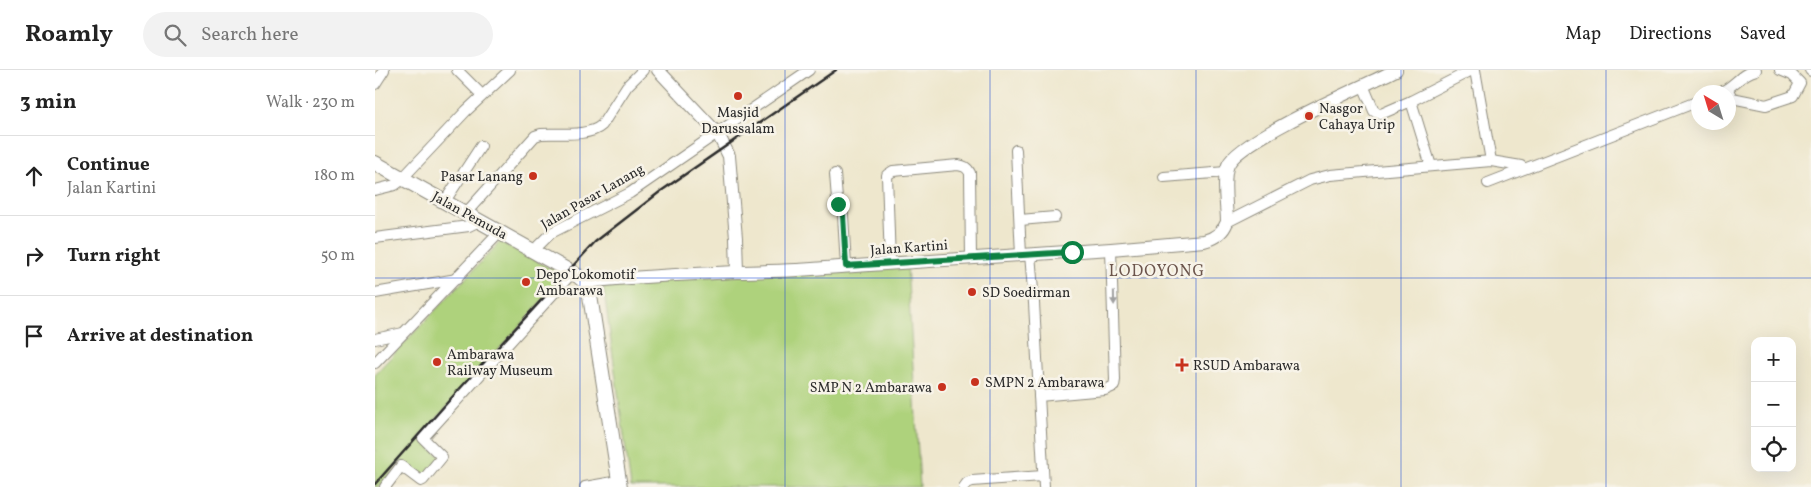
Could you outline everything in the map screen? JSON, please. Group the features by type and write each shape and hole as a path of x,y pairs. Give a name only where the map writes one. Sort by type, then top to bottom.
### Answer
{"main road":[{"name":"Jalan Pemuda","path":"375,163 500,232 585,282"},
{"path":"585,282 590,296 620,484"}],"street":[{"path":"375,84 384,70"},
{"path":"457,70 482,96"},
{"path":"375,190 395,185 403,178 482,96 510,70"},
{"path":"466,213 535,136 541,134 589,132 602,125 627,86 643,70"},
{"path":"658,70 718,134 725,147 730,162 737,272"},
{"name":"Jalan Pasar Lanang","path":"533,251 551,233 630,193 809,70"},
{"path":"1396,70 1247,145 1235,154 1227,165 1226,172 1227,222 1310,180 1330,175 1491,161 1521,166"},
{"path":"1363,85 1377,114 1381,114 1473,70 1491,161"},
{"path":"1732,85 1748,72 1756,70"},
{"path":"1780,70 1792,75 1800,83 1811,86"},
{"path":"1736,99 1766,105 1793,96 1800,83"},
{"path":"1411,101 1431,166"},
{"path":"1488,183 1691,104"},
{"path":"445,201 481,146"},
{"path":"1016,150 1020,220 1026,255 1039,396 1044,487"},
{"path":"890,263 887,175 893,171 957,165 968,168 970,173 971,258"},
{"path":"1164,177 1226,172"},
{"path":"835,174 837,199 843,215 846,266"},
{"path":"1020,220 1055,217"},
{"path":"375,238 469,226 479,221"},
{"name":"Jalan Kartini","path":"585,282 619,278 737,272 792,272 846,266 1026,255 1204,241 1217,236 1224,229 1227,222"},
{"path":"375,363 500,232"},
{"path":"1039,396 1105,390 1114,386 1115,361 1111,249"},
{"path":"385,487 401,466 421,481 423,480 442,457 423,438 568,271"},
{"path":"375,293 457,279"},
{"path":"375,340 403,333"},
{"path":"964,487 972,481 1043,476"},
{"path":"585,487 620,484"}],"green space":[{"name":"Ambarawa Railway Museum","path":"500,242 565,276 419,438 441,457 421,479 400,462 380,487 375,487 375,374"},
{"path":"907,264 920,487 631,487 603,284"}],"railway":[{"path":"375,484 595,242 661,191 836,70"}],"place":[{"name":"Masjid Darussalam","path":"738,96"},
{"name":"Nasgor Cahaya Urip","path":"1309,116"},
{"name":"Pasar Lanang","path":"533,176"},
{"name":"Depo Lokomotif Ambarawa","path":"526,282"},
{"name":"SD Soedirman","path":"972,292"},
{"name":"Ambarawa Railway Museum","path":"437,362"},
{"name":"RSUD Ambarawa","path":"1182,365"},
{"name":"SMPN 2 Ambarawa","path":"975,382"},
{"name":"SMP N 2 Ambarawa","path":"942,387"}],"district":[{"name":"LODOYONG","path":"1157,270"}],"route":[{"path":"838,204 843,215 846,266 1072,252"}]}
